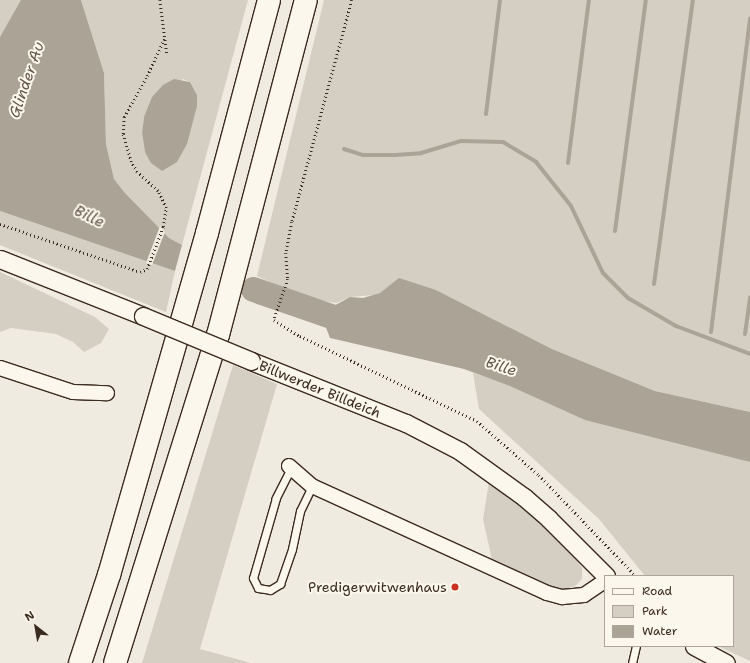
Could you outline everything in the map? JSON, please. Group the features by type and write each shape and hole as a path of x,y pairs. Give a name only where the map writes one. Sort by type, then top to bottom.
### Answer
{"highway":[{"path":"80,663 109,575 205,241 269,0"},
{"path":"116,663 218,335 306,0"}],"street":[{"name":"Billwerder Billdeich","path":"0,259 406,423 460,451 524,497 549,519 605,575"},
{"path":"0,368 72,392 107,393"},
{"path":"290,467 312,486 547,593 562,597 584,595 604,582"},
{"path":"696,647 726,663"}],"lane":[{"path":"290,467 276,498 253,578 258,588 270,590 280,584 292,549 300,511 312,486"},
{"path":"632,663 636,647"}],"path":[{"path":"160,0 167,54"},
{"path":"352,0 292,222 286,253 288,279 274,320 300,336 478,422 539,476 635,575"},
{"path":"0,224 140,272 147,269 163,227 166,208 163,200 137,172 130,157 123,134 126,111 147,76 164,39"}],"green space":[{"path":"0,0 34,0 0,53"},
{"path":"81,0 248,0 182,245 169,238 125,193 114,179 106,144 104,73","holes":["183,79 190,82 197,95 145,152 142,133 144,117"]},
{"path":"324,0 750,0 750,412 655,391 552,349 436,290 350,297 336,303 302,297 257,276"},
{"path":"0,211 175,271 166,312 0,245"},
{"path":"0,272 95,317 109,329 101,343 84,352 73,342 56,334 11,328 0,332"},
{"path":"233,365 277,384 200,649 251,663 142,663"},
{"path":"473,373 750,462 750,661 720,647 734,647 734,575 644,575 599,519 479,409"},
{"path":"489,482 529,513 574,557 582,568 582,579 575,586 561,591 548,587 492,560 483,519"}],"water":[{"name":"Glinder Au","path":"21,0 81,0 104,73 106,144 114,179 125,193 169,238 182,245 175,271 0,211 0,37"},
{"path":"174,79 190,82 197,95 197,106 187,144 177,162 162,171 151,163 145,152 142,133 144,117 152,97 163,85"},
{"path":"399,278 436,290 552,349 655,391 750,412 750,462 585,420 510,386 464,369 330,338 325,325 330,308 350,297 363,298 380,293"}],"pier":[{"path":"160,226 165,232 152,265 146,263"}],"waterway":[{"path":"486,114 500,0"},
{"path":"568,163 589,0"},
{"path":"615,231 646,0"},
{"path":"654,284 693,0"},
{"path":"711,332 750,18"},
{"path":"344,149 363,155 395,155 421,153 461,141 503,142 536,162 571,206 603,273 628,298 676,326 750,354"},
{"name":"Bille","path":"253,289 360,326"},
{"path":"745,334 750,297"}],"place":[{"name":"Predigerwitwenhaus","path":"455,587"}]}
